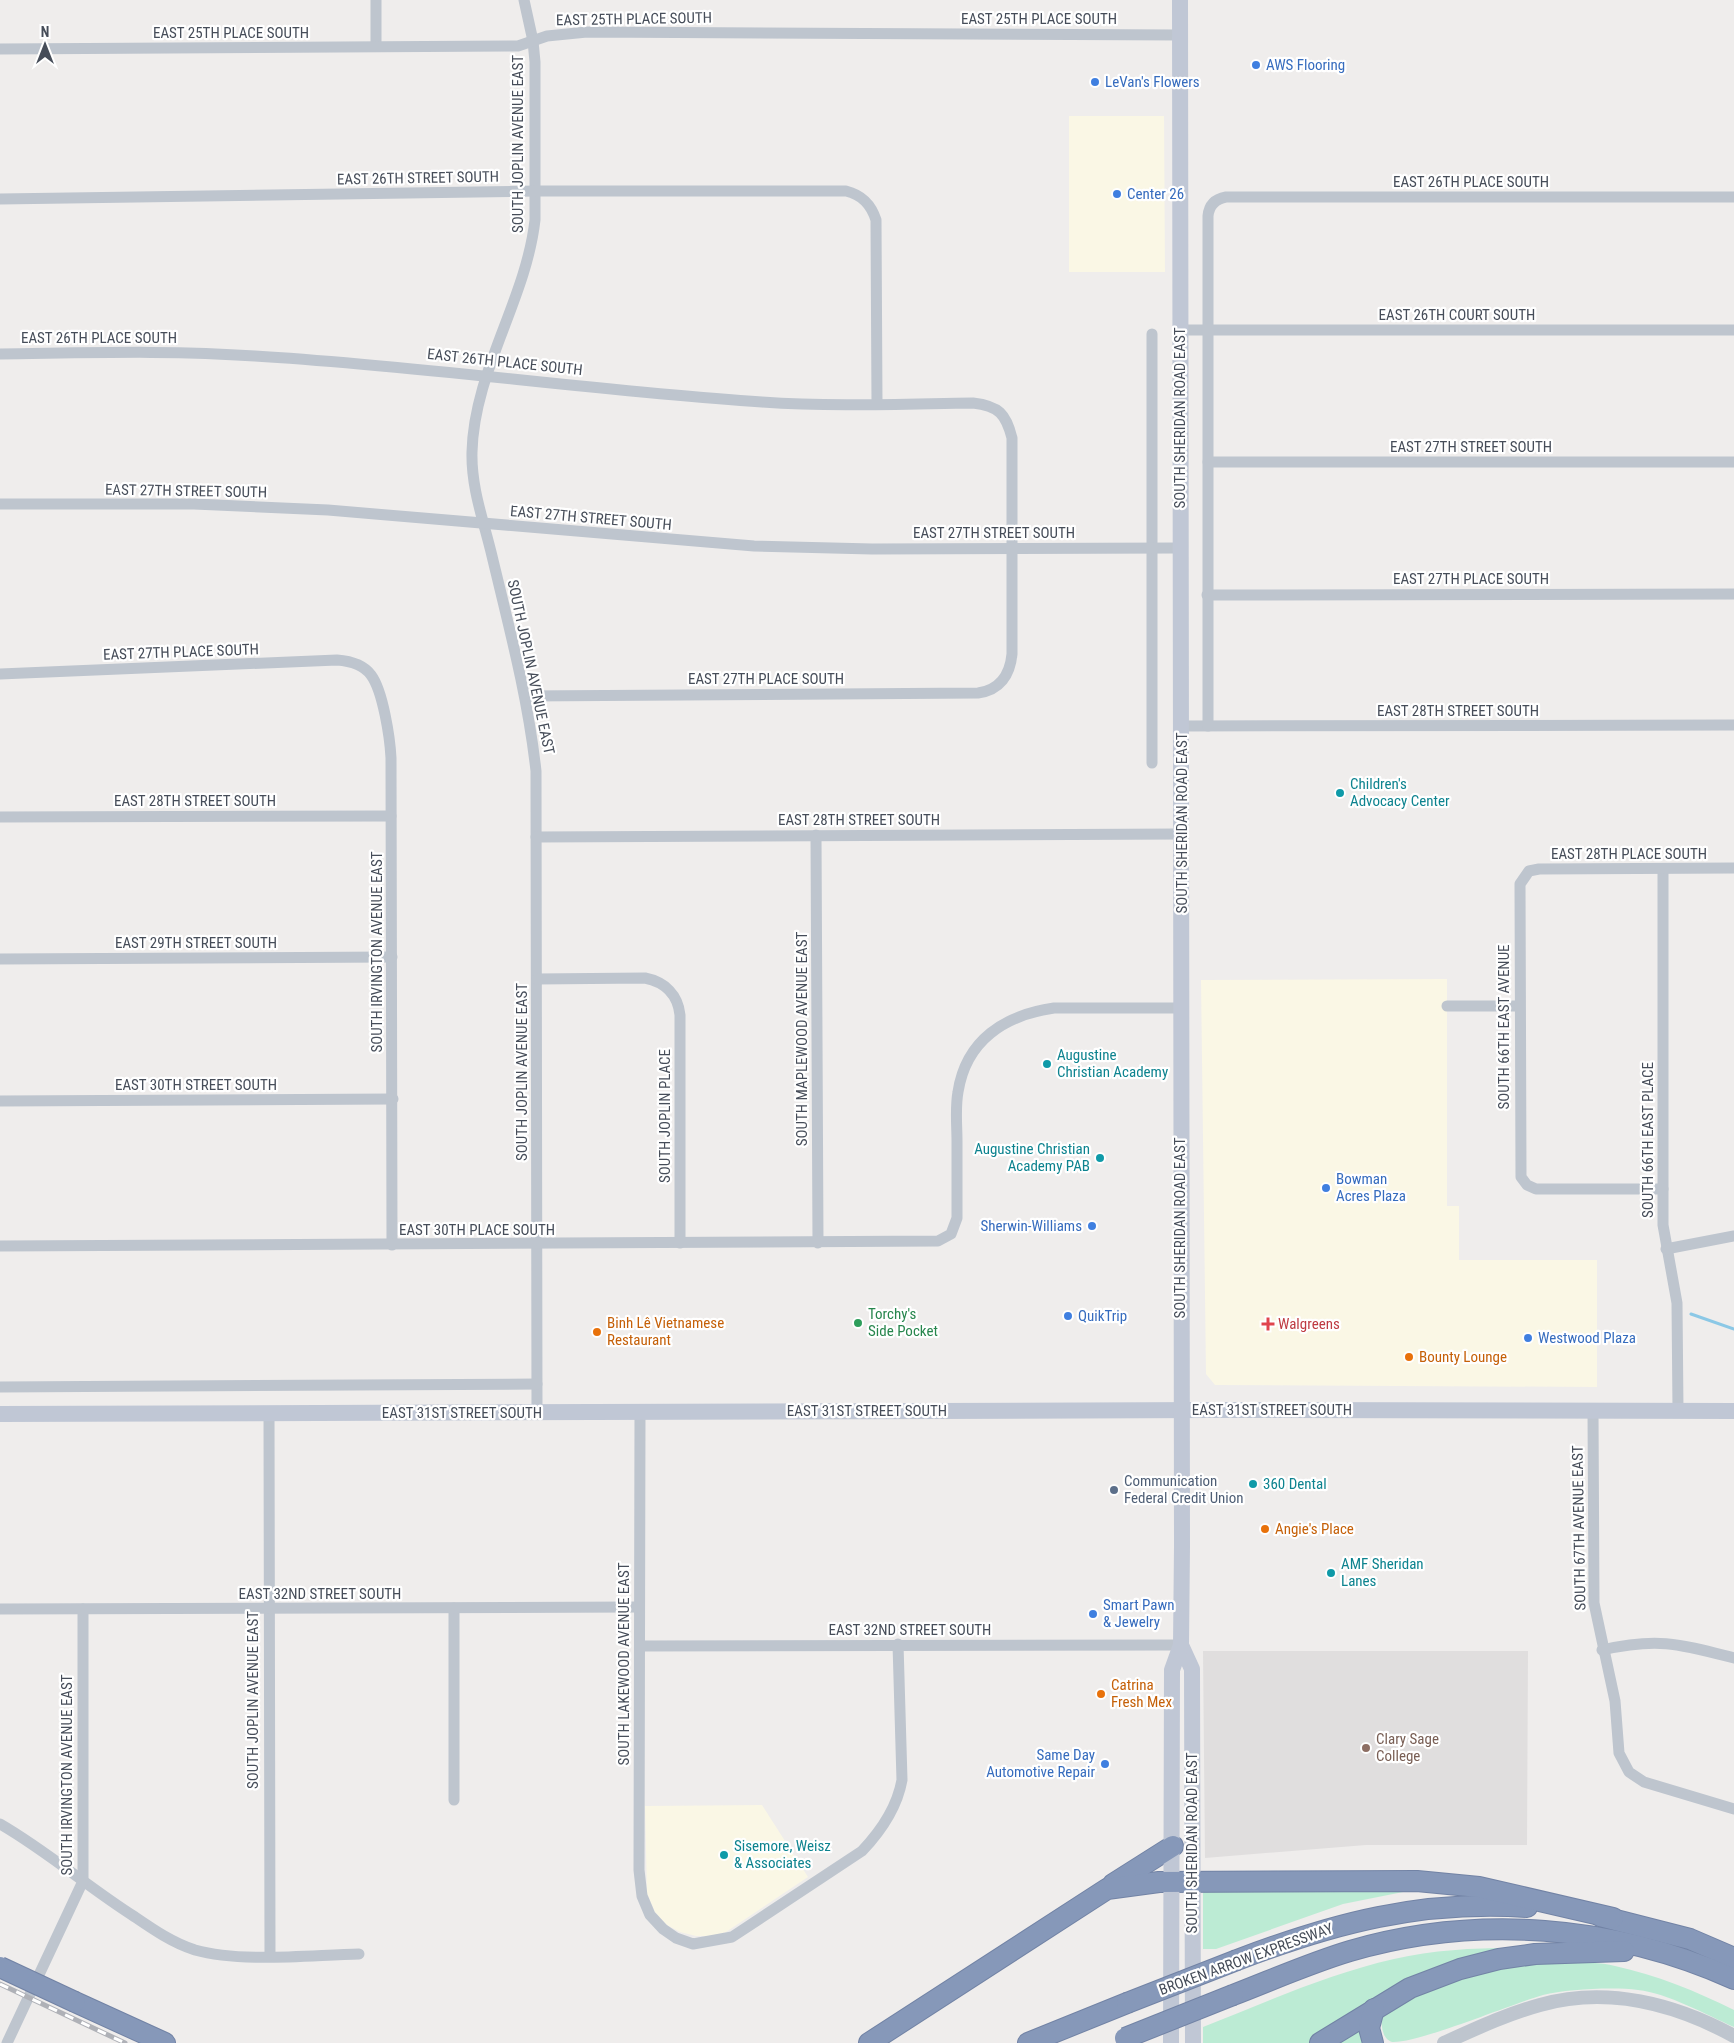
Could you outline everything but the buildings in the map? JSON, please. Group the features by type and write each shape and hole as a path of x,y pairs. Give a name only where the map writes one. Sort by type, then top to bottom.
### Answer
{"highway":[{"path":"869,2043 1173,1846"},
{"path":"1107,1889 1142,1883 1172,1882 1417,1881 1479,1887 1613,1918"},
{"name":"BROKEN ARROW EXPRESSWAY","path":"1028,2043 1237,1960 1338,1925 1399,1913 1470,1906 1515,1906 1613,1918 1690,1939 1734,1958"},
{"name":"BROKEN ARROW EXPRESSWAY","path":"1119,2040 1350,1952 1415,1936 1448,1932 1527,1929 1592,1936 1653,1950 1734,1980"},
{"path":"1320,2043 1410,1988 1460,1969 1499,1959 1535,1954 1653,1950"},
{"path":"0,1967 165,2043"},
{"path":"1373,2043 1369,2028 1374,2009"}],"main road":[{"name":"SOUTH SHERIDAN ROAD EAST","path":"1171,2043 1172,1670 1181,1646 1180,1008 1182,726 1180,548 1180,0"},
{"name":"EAST 31ST STREET SOUTH","path":"0,1414 1734,1411"},
{"name":"SOUTH SHERIDAN ROAD EAST","path":"1181,1646 1192,1669 1192,2043"}],"street":[{"path":"376,0 376,46"},
{"name":"SOUTH JOPLIN AVENUE EAST","path":"524,0 533,41 536,191 532,244 478,402 472,453 473,475 525,696 536,770 537,1413"},
{"name":"EAST 25TH PLACE SOUTH","path":"0,49 518,46 547,36 587,32 1180,35"},
{"name":"EAST 26TH STREET SOUTH","path":"0,199 536,191 839,190 856,193 865,199 872,210 878,231 877,404"},
{"name":"EAST 26TH PLACE SOUTH","path":"1211,205 1219,198 1226,197 1734,197"},
{"name":"SOUTH SHERIDAN ROAD EAST","path":"1208,726 1208,216 1211,205"},
{"name":"EAST 26TH COURT SOUTH","path":"1180,330 1734,330"},
{"name":"SOUTH SHERIDAN ROAD EAST","path":"1152,334 1152,763"},
{"name":"EAST 26TH PLACE SOUTH","path":"0,354 176,352 244,355 413,367 488,376 765,402 986,404 1004,415 1012,438 1013,548"},
{"name":"EAST 27TH STREET SOUTH","path":"1208,462 1734,462"},
{"name":"EAST 27TH STREET SOUTH","path":"0,504 259,507 754,546 872,549 1180,548"},
{"name":"EAST 27TH PLACE SOUTH","path":"525,696 978,692 992,689 1003,681 1011,668 1013,548"},
{"name":"EAST 27TH PLACE SOUTH","path":"1207,595 1734,594"},
{"name":"EAST 27TH PLACE SOUTH","path":"0,674 337,660 355,663 362,667"},
{"name":"SOUTH IRVINGTON AVENUE EAST","path":"362,667 371,674 376,684 387,729 391,758 392,1245"},
{"name":"EAST 28TH STREET SOUTH","path":"1182,726 1734,725"},
{"name":"EAST 28TH STREET SOUTH","path":"0,817 391,816"},
{"name":"EAST 28TH STREET SOUTH","path":"536,837 1181,834"},
{"name":"SOUTH MAPLEWOOD AVENUE EAST","path":"816,835 818,1243"},
{"name":"EAST 28TH PLACE SOUTH","path":"1526,874 1539,869 1734,868"},
{"name":"SOUTH 66TH EAST PLACE","path":"1663,869 1663,1189 1666,1249 1677,1303 1678,1410"},
{"name":"SOUTH 66TH EAST AVENUE","path":"1526,874 1518,891 1519,1167 1524,1182 1531,1187 1542,1189 1663,1189"},
{"name":"EAST 29TH STREET SOUTH","path":"0,959 392,957"},
{"name":"SOUTH JOPLIN PLACE","path":"537,979 645,978 662,984 671,991 678,1004 680,1015 680,1243"},
{"path":"1447,1006 1519,1006"},
{"name":"EAST 30TH PLACE SOUTH","path":"0,1246 927,1243 945,1238 951,1234 957,1218 957,1110 960,1081 969,1057 985,1038 1012,1018 1029,1012 1054,1008 1180,1008"},
{"name":"EAST 30TH STREET SOUTH","path":"0,1101 393,1099"},
{"path":"1666,1249 1734,1236"},
{"name":"EAST 31ST STREET SOUTH","path":"0,1387 537,1384"},
{"name":"SOUTH 67TH AVENUE EAST","path":"1593,1411 1593,1586 1602,1650 1610,1678 1618,1742 1623,1762 1629,1772 1644,1782 1734,1809"},
{"name":"SOUTH LAKEWOOD AVENUE EAST","path":"640,1412 639,1870 642,1896 650,1915 662,1929 676,1938 692,1944 732,1937 862,1851 879,1833 899,1796 902,1780 898,1644"},
{"name":"SOUTH JOPLIN AVENUE EAST","path":"269,1414 270,1956"},
{"name":"EAST 32ND STREET SOUTH","path":"0,1609 639,1607"},
{"path":"454,1608 454,1800"},
{"name":"SOUTH IRVINGTON AVENUE EAST","path":"7,2043 83,1881 82,1610"},
{"path":"1602,1650 1630,1644 1661,1642 1683,1645 1734,1658"},
{"name":"EAST 32ND STREET SOUTH","path":"640,1646 898,1644 1181,1646"},
{"path":"0,1824 23,1837 117,1906 179,1944 215,1953 270,1956 359,1954"},
{"path":"1444,2043 1539,2005 1578,1998 1606,1997 1655,2004 1709,2022 1734,2036"}],"shaded area":[{"name":"Center 26","path":"1069,116 1164,116 1165,272 1069,272"},
{"name":"Bowman Acres Plaza","path":"1447,979 1447,1206 1459,1206 1459,1260 1597,1260 1597,1387 1215,1385 1206,1374 1201,980"},
{"name":"Clary Sage College","path":"1203,1651 1528,1651 1527,1845 1366,1845 1205,1858"},
{"path":"762,1805 808,1877 726,1932 711,1936 696,1936 680,1932 667,1925 655,1912 647,1893 645,1806"}],"green space":[{"path":"1208,1887 1418,1889 1343,1904 1216,1949 1203,1949 1203,1893"},
{"path":"1512,1948 1311,2043 1203,2043 1203,2027 1345,1972 1423,1953 1467,1949"},
{"path":"1531,1962 1595,1963 1646,1974 1705,1996 1734,2010 1734,2027 1661,1995 1638,1990 1604,1989 1565,1991 1543,1995 1444,2030 1405,2041 1392,2042 1386,2038 1381,2016 1420,1992 1486,1971"},
{"path":"1360,2029 1367,2043 1335,2043"}],"waterway":[{"path":"1691,1314 1734,1329"}],"railway":[{"path":"0,1984 125,2043"}],"place":[{"name":"AWS Flooring","path":"1256,65"},
{"name":"LeVan's Flowers","path":"1095,82"},
{"name":"Center 26","path":"1117,194"},
{"name":"Children's Advocacy Center","path":"1340,793"},
{"name":"Augustine Christian Academy","path":"1047,1064"},
{"name":"Augustine Christian Academy PAB","path":"1100,1158"},
{"name":"Bowman Acres Plaza","path":"1326,1188"},
{"name":"Sherwin-Williams","path":"1092,1226"},
{"name":"QuikTrip","path":"1068,1316"},
{"name":"Torchy's Side Pocket","path":"858,1323"},
{"name":"Walgreens","path":"1268,1324"},
{"name":"Binh Lê Vietnamese Restaurant","path":"597,1332"},
{"name":"Westwood Plaza","path":"1528,1338"},
{"name":"Bounty Lounge","path":"1409,1357"},
{"name":"360 Dental","path":"1253,1484"},
{"name":"Communication Federal Credit Union","path":"1114,1490"},
{"name":"Angie's Place","path":"1265,1529"},
{"name":"AMF Sheridan Lanes","path":"1331,1573"},
{"name":"Smart Pawn & Jewelry","path":"1093,1614"},
{"name":"Catrina Fresh Mex","path":"1101,1694"},
{"name":"Clary Sage College","path":"1366,1748"},
{"name":"Same Day Automotive Repair","path":"1105,1764"},
{"name":"Sisemore, Weisz & Associates","path":"724,1855"}]}
